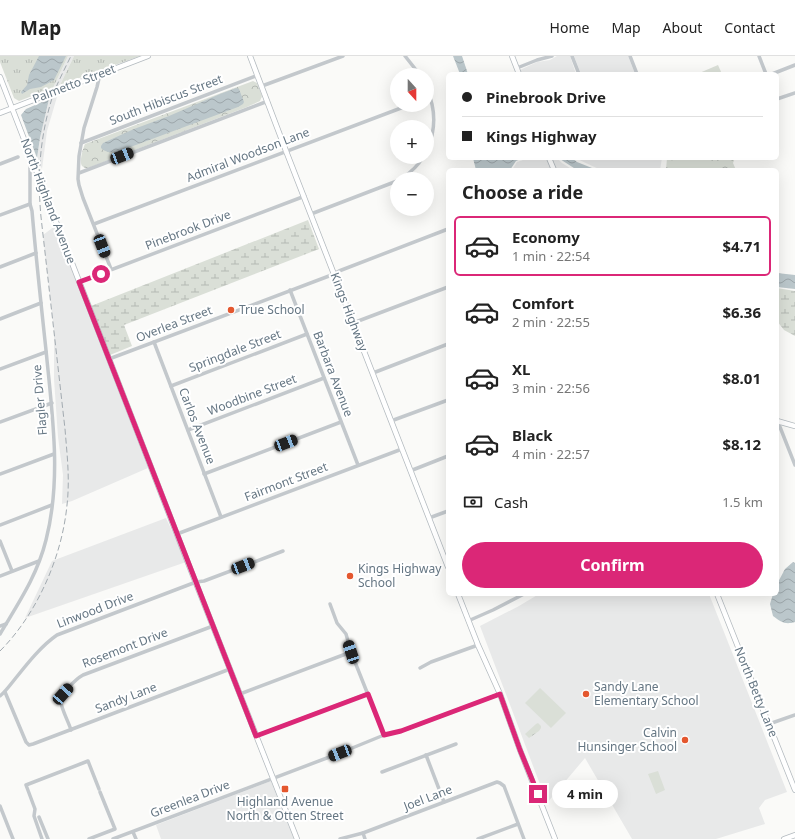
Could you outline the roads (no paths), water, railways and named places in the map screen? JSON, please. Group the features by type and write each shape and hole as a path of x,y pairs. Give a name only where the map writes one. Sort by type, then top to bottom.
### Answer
{"street":[{"name":"Palmetto Street","path":"0,113 148,56"},
{"name":"Kings Highway","path":"250,56 446,562"},
{"path":"262,86 343,56"},
{"path":"405,56 414,68"},
{"path":"512,56 518,72"},
{"path":"517,68 552,56"},
{"path":"572,56 577,72"},
{"path":"630,56 636,72"},
{"path":"759,56 765,72"},
{"path":"777,72 795,65"},
{"path":"100,74 81,143 79,156 79,185 111,270"},
{"name":"South Hibiscus Street","path":"81,143 258,75"},
{"name":"North Highland Avenue","path":"0,77 297,839"},
{"path":"779,98 795,93"},
{"path":"79,173 268,101"},
{"name":"Admiral Woodson Lane","path":"94,224 390,112"},
{"name":"Flagler Drive","path":"0,634 25,593 33,578 39,561 46,540 52,505 55,472 52,403 30,204 30,154"},
{"path":"0,164 18,157"},
{"path":"410,172 418,164"},
{"path":"311,214 390,184"},
{"name":"Pinebrook Drive","path":"79,282 305,196"},
{"path":"0,215 30,204"},
{"name":"Overlea Street","path":"109,359 446,229"},
{"path":"0,267 36,253"},
{"path":"353,323 446,288"},
{"name":"Barbara Avenue","path":"290,290 358,465"},
{"path":"0,319 41,303"},
{"name":"Springdale Street","path":"171,386 307,334"},
{"name":"Carlos Avenue","path":"154,342 221,517"},
{"path":"373,373 446,345"},
{"path":"0,369 46,352"},
{"name":"Woodbine Street","path":"188,430 324,378"},
{"path":"391,421 446,401"},
{"path":"0,422 52,403"},
{"path":"204,474 341,422"},
{"path":"779,422 795,426"},
{"path":"779,427 795,465"},
{"name":"Fairmont Street","path":"177,534 402,449"},
{"path":"0,474 54,454"},
{"path":"410,470 446,457"},
{"path":"0,525 52,505"},
{"path":"429,518 446,512"},
{"path":"0,541 12,571"},
{"name":"Linwood Drive","path":"0,696 49,640 57,635 196,582 204,581 283,551"},
{"path":"0,576 39,561"},
{"path":"459,596 478,645 500,694 555,839"},
{"path":"468,621 520,596"},
{"name":"North Betty Lane","path":"718,596 795,789"},
{"path":"330,604 337,623 346,634 351,652 384,735"},
{"path":"0,626 6,624"},
{"name":"Rosemont Drive","path":"71,730 61,699 63,694 83,674 213,626"},
{"path":"420,668 431,662 478,645"},
{"path":"240,694 351,652"},
{"name":"Sandy Lane","path":"5,692 26,742 29,745 230,669"},
{"path":"256,736 368,694"},
{"name":"Greenlea Drive","path":"114,839 347,751 384,735 401,731 500,694"},
{"path":"769,724 795,714"},
{"path":"382,772 456,744"},
{"path":"426,755 444,802"},
{"path":"42,839 34,816 35,809 26,785 88,761 115,829 89,839"},
{"name":"Joel Lane","path":"340,839 362,833 495,783 500,783 504,786 518,824"},
{"path":"0,806 13,839"},
{"path":"39,817 48,839"},
{"path":"478,839 518,824 524,839"},
{"path":"133,832 136,839"},
{"path":"362,833 365,839"},
{"name":"Joel Lane","path":"352,839 362,833"},
{"path":"784,839 795,835"}],"water":[{"path":"39,56 66,56 54,80 41,87 30,89 22,94 21,92 27,85 29,75"},
{"path":"453,56 462,56 467,72 459,72"},
{"path":"236,88 239,89 244,102 238,107 117,152 105,151 101,148 103,143 134,129"},
{"path":"49,99 37,158 21,115 26,109"},
{"path":"474,160 518,160 511,168 476,168"},
{"path":"562,160 574,160 592,168 574,168"},
{"path":"779,273 795,275 795,289 779,287"},
{"path":"793,562 795,563 795,622 792,623 786,623 773,616 770,604 772,596 779,596 779,580 785,569"}],"railway":[{"path":"0,651 25,620 46,584 60,545 67,505 68,476 65,429 41,217 39,185 41,154 49,108 54,92 71,56"}],"place":[{"name":"True School","path":"231,310"},
{"name":"Kings Highway School","path":"350,576"},
{"name":"Sandy Lane Elementary School","path":"586,694"},
{"name":"Calvin Hunsinger School","path":"685,740"},
{"name":"Highland Avenue North & Otten Street","path":"285,789"}]}
